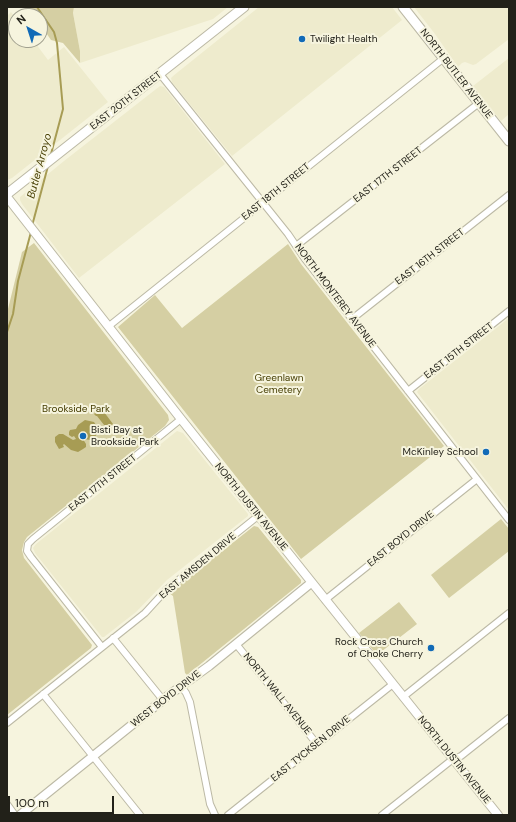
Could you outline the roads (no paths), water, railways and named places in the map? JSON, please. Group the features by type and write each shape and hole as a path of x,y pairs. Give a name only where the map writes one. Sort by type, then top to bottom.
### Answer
{"main road":[{"name":"EAST 20TH STREET","path":"7,195 244,7"},
{"name":"NORTH BUTLER AVENUE","path":"403,7 509,141"}],"street":[{"name":"EAST 18TH STREET","path":"109,326 444,58"},
{"name":"NORTH MONTEREY AVENUE","path":"160,74 263,202 509,520"},
{"name":"EAST 17TH STREET","path":"296,246 480,103"},
{"name":"NORTH DUSTIN AVENUE","path":"7,195 181,419 498,815"},
{"name":"EAST 16TH STREET","path":"352,319 509,195"},
{"name":"EAST 15TH STREET","path":"408,390 509,311"},
{"name":"EAST 17TH STREET","path":"102,647 30,557 28,544 181,419"},
{"name":"EAST BOYD DRIVE","path":"325,600 477,479"},
{"name":"EAST AMSDEN DRIVE","path":"7,723 145,613 167,589 258,516"},
{"name":"WEST BOYD DRIVE","path":"20,815 311,583"},
{"path":"403,697 509,613"},
{"path":"113,638 163,700"},
{"name":"NORTH WALL AVENUE","path":"236,644 317,744"},
{"name":"EAST TYCKSEN DRIVE","path":"228,815 393,684"},
{"path":"181,686 186,692 190,702 210,804 215,815"},
{"path":"43,694 140,815"},
{"path":"382,815 453,759 461,756 509,718"},
{"path":"7,804 15,815"}],"waterway":[{"name":"Butler Arroyo","path":"37,7 54,32 57,43 63,109 51,154"},
{"name":"Butler Arroyo","path":"32,226 48,166"},
{"name":"Butler Arroyo","path":"7,332 13,314 18,281 31,232"}],"place":[{"name":"Twilight Health","path":"302,39"},
{"name":"Bisti Bay at Brookside Park","path":"83,436"},
{"name":"McKinley School","path":"486,452"},
{"name":"Rock Cross Church of Choke Cherry","path":"431,648"}],"park label":[{"name":"Greenlawn Cemetery","path":"279,384"},
{"name":"Brookside Park","path":"76,409"}]}
